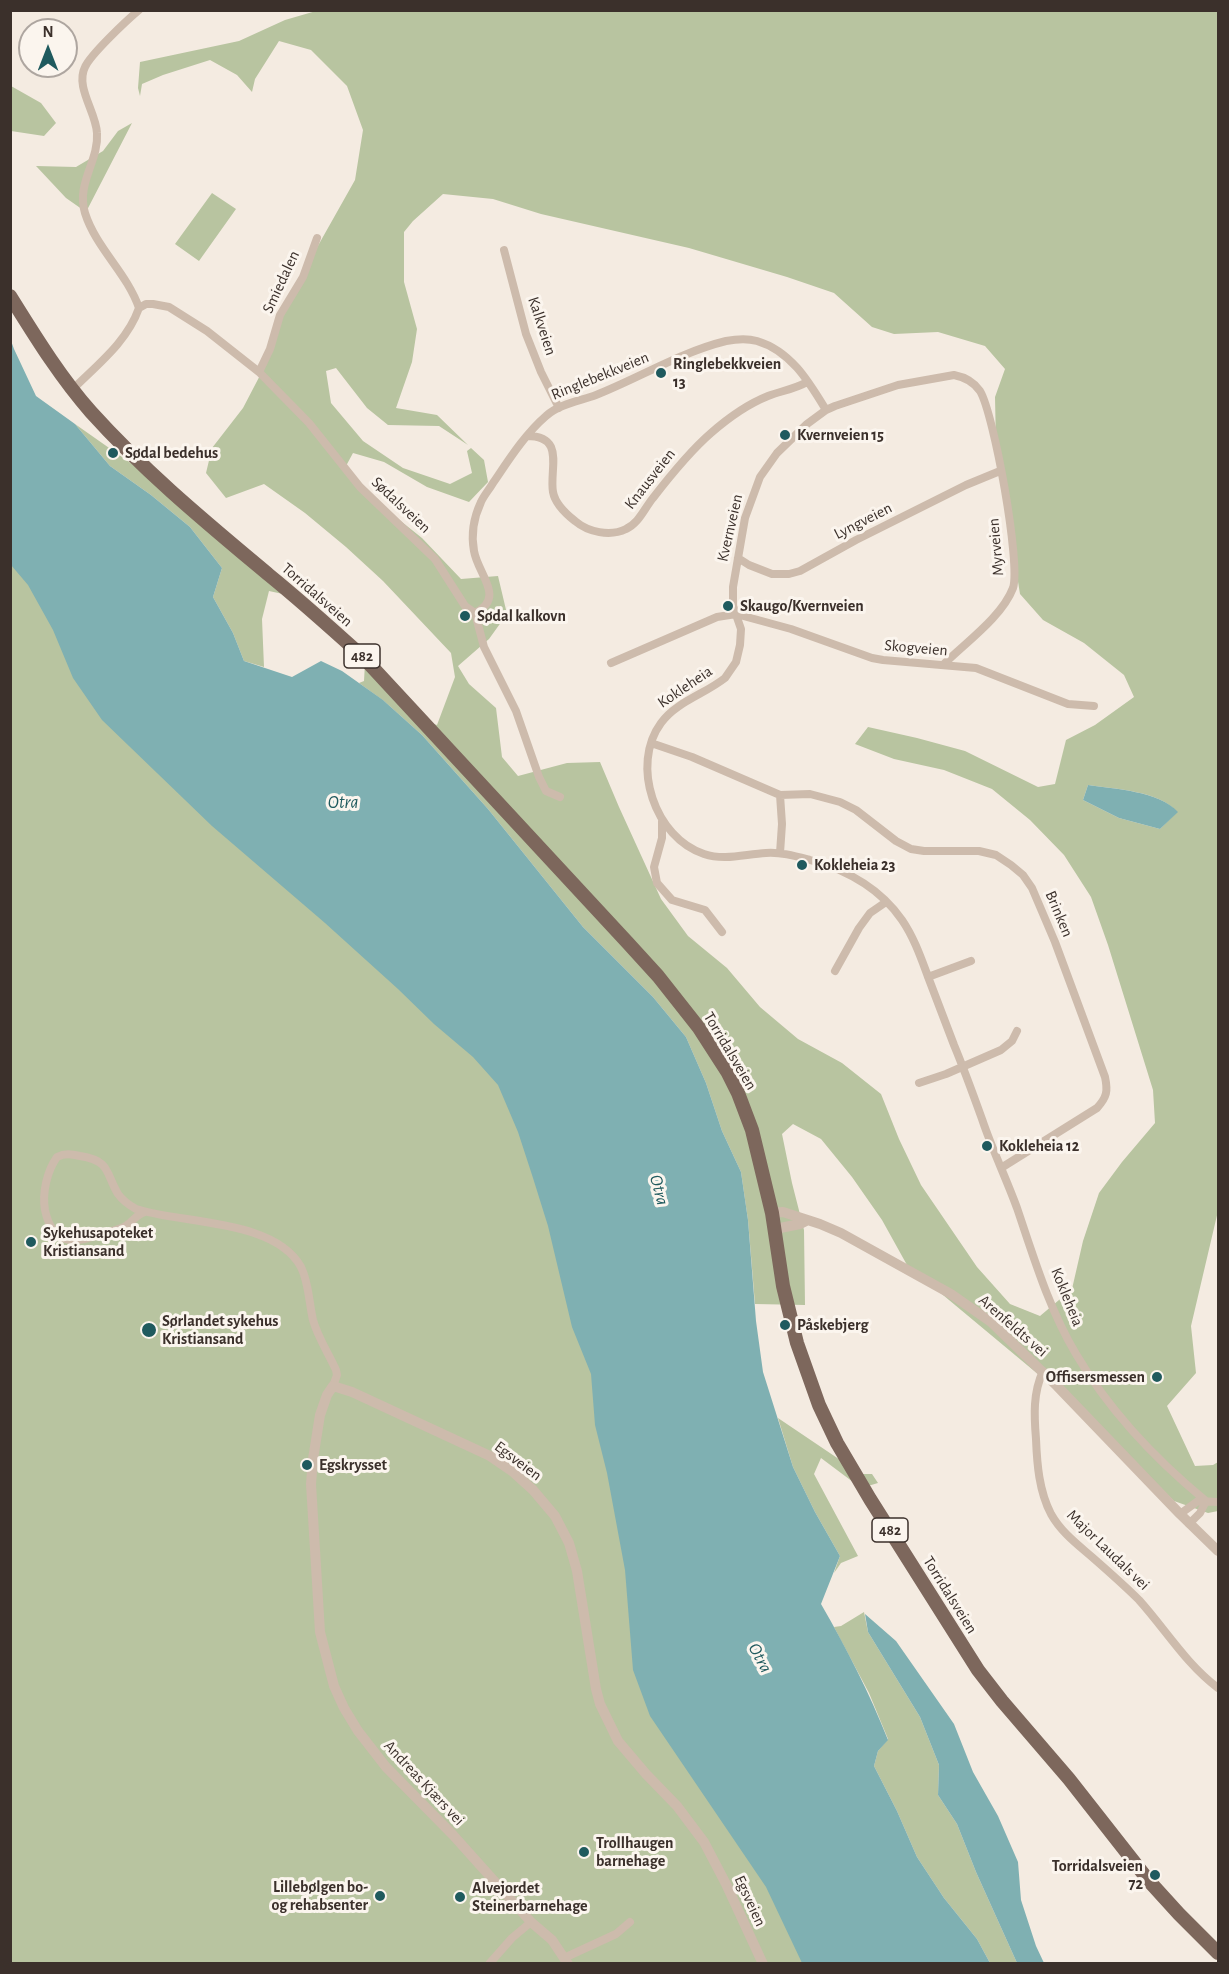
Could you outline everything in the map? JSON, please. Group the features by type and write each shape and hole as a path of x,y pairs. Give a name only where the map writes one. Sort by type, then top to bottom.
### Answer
{"main road":[{"name":"Torridalsveien","path":"10,296 32,331 90,410 142,465 362,656 658,976 699,1028 738,1093 759,1154 775,1228 786,1300 797,1343 831,1431 875,1507 978,1670 1070,1779 1149,1881 1218,1953"}],"street":[{"path":"73,389 124,339 140,308 123,276 93,230 84,207 83,189 98,136 84,88 83,72 93,56 139,10"},
{"name":"Smiedalen","path":"260,372 270,349 280,315 303,277 318,238"},
{"name":"Kalkveien","path":"504,250 526,334 541,372 560,408"},
{"name":"Sødalsveien","path":"140,308 146,304 169,307 207,331 260,372 309,423 328,450 360,487 426,549 446,573 465,606 475,613 484,647 516,711 539,777 546,791 560,797"},
{"name":"Ringlebekkveien","path":"475,613 486,606 490,596 473,548 477,512 483,498 527,436 546,416 560,408 688,355 736,339 757,341 784,354 794,363 826,410"},
{"name":"Kvernveien","path":"736,614 732,587 745,518 760,477 777,453 826,410 855,398 898,385 945,375 960,376 974,384 984,400 994,436 1000,471"},
{"name":"Knausveien","path":"527,436 541,438 549,443 554,470 553,492 567,514 579,525 589,530 605,533 620,532 634,524 680,464 712,432 760,400 807,382"},
{"name":"Lyngveien","path":"738,558 772,574 789,574 800,571 856,540 966,485 1000,471"},
{"name":"Myrveien","path":"943,665 996,613 1014,584 1013,546 1000,471"},
{"path":"611,663 717,617 736,614"},
{"name":"Skogveien","path":"736,614 791,629 872,658 908,664 976,668 1068,704 1094,706"},
{"name":"Kokleheia","path":"736,614 741,637 739,654 732,670 717,684 669,712 656,730 651,743 648,777 654,801 663,820 683,843 712,856 780,853 847,872 858,878 886,902 906,927 963,1066 1052,1305 1075,1354 1103,1397 1141,1442 1206,1502"},
{"name":"Brinken","path":"651,743 692,757 780,795 810,794 840,802 856,810 896,841 911,849 970,850 996,855 1017,870 1032,888 1105,1077 1107,1093 1097,1108 1002,1168"},
{"path":"780,795 782,824 780,853"},
{"path":"663,820 662,838 654,867 657,883 672,900 705,910 722,932"},
{"path":"835,970 859,928 870,914 886,902"},
{"path":"928,976 971,961"},
{"path":"919,1083 1001,1050 1012,1041 1017,1031"},
{"path":"145,1212 135,1216 127,1226 90,1238 67,1241 52,1229 45,1208 45,1190 51,1165 57,1157 70,1154 99,1161 107,1169 125,1203 136,1209 242,1229 278,1243 286,1249 295,1258 305,1278 316,1330 336,1370 337,1375 333,1386"},
{"name":"Arenfeldts vei","path":"772,1213 783,1212 841,1233 951,1294 991,1322 1043,1371 1179,1514 1218,1551"},
{"path":"775,1228 806,1221"},
{"name":"Major Laudals vei","path":"1043,1371 1036,1390 1035,1428 1044,1499 1052,1515 1073,1540 1125,1586 1165,1630 1188,1660 1218,1688"},
{"name":"Andreas Kjærs vei","path":"333,1386 320,1415 311,1484 320,1632 334,1686 344,1708 358,1731 386,1767 453,1835 531,1922 552,1940 566,1961 616,1934 630,1922"},
{"name":"Egsveien","path":"333,1386 490,1456 512,1471 533,1490 555,1516 569,1544 577,1571 596,1689 611,1728 626,1751 677,1806 704,1842 763,1964"},
{"path":"1179,1514 1198,1501 1218,1502"},
{"path":"1189,1524 1200,1513 1206,1502"},
{"path":"489,1964 512,1938 531,1922"}],"green space":[{"path":"316,11 1218,11 1218,1211 1191,1326 1196,1373 1167,1406 1195,1466 1213,1465 1218,1462 1218,1511 1208,1513 1174,1501 1099,1432 1063,1395 907,1265 882,1220 852,1177 821,1139 793,1124 782,1134 804,1230 805,1305 755,1304 748,1220 741,1172 722,1131 706,1083 686,1037 653,997 583,927 488,809 422,735 384,701 359,683 364,681 365,663 313,612 340,634 425,721 437,725 455,677 451,653 383,581 305,513 264,484 226,498 206,473 212,448 243,408 267,362 278,327 306,267 355,180 363,130 347,86 311,50 279,41 255,79 252,92 237,75 210,60 142,84 140,96 138,88 140,62 239,41 285,20","holes":["443,194 493,199 541,214 689,248 787,277 834,293 872,327 894,334 938,332 985,346 1005,369 995,397 996,445 1020,594 1043,620 1084,643 1124,675 1134,697 1095,725 1066,740 1055,784 1038,787 965,751 917,738 868,727 855,744 894,759 944,770 992,789 1030,820 1064,855 1091,897 1108,945 1153,1090 1155,1123 1099,1193 1083,1241 1072,1289 1040,1316 1010,1304 977,1267 921,1185 881,1094 842,1063 798,1039 760,1007 727,968 688,936 661,899 600,762 567,763 518,776 502,757 496,708 469,684 458,666 489,639 507,614 498,576 461,579 422,538 378,503 346,466 353,453 384,462 427,487 469,502 488,482 484,460 471,448 467,451 472,473 450,484 403,468 363,441 331,403 326,371 336,368 367,408 388,425 439,426 468,445 437,415 396,408 412,362 417,329 404,282 404,232","1088,785 1148,795 1160,799 1177,812 1160,829 1119,818 1083,800"]},
{"path":"11,86 41,103 56,123 44,136 11,131"},
{"path":"132,123 86,212 66,198 36,166 76,167 103,151 118,131"},
{"path":"212,193 236,209 199,261 175,244"},
{"path":"75,424 169,490 297,598 269,591 262,619 264,667 244,661 233,633 213,597 222,568 190,527 110,466"},
{"path":"11,481 519,1042 868,1963 11,1963"},
{"path":"778,1418 861,1474 872,1474 878,1483 861,1488 821,1458 814,1474 858,1556 841,1563 834,1573 840,1556 793,1467"},
{"path":"864,1612 868,1632 920,1717 939,1765 938,1795 957,1824 1017,1963 990,1963 977,1939 944,1898 917,1857 874,1766 878,1751 888,1739 869,1693 834,1627 841,1626"}],"water":[{"name":"Otra","path":"10,338 36,396 75,424 110,466 190,527 222,568 213,597 233,633 244,661 292,677 321,661 342,671 383,700 422,735 488,809 583,927 653,997 686,1037 706,1083 722,1131 741,1172 763,1372 793,1467 840,1556 821,1604 857,1671 888,1740 878,1751 874,1766 917,1857 944,1898 977,1939 990,1963 802,1963 766,1887 650,1716 633,1670 625,1570 607,1473 595,1425 591,1374 572,1327 548,1226 533,1178 518,1132 498,1085 473,1057 398,989 212,826 102,720 73,678 53,630 28,585 11,565"},
{"path":"1088,785 1148,795 1160,799 1178,812 1160,829 1119,818 1083,800"},
{"path":"865,1614 896,1641 954,1724 973,1772 998,1816 1018,1862 1021,1900 1044,1963 1017,1963 957,1824 938,1795 939,1765 920,1717 868,1632"}],"place":[{"name":"Ringlebekkveien 13","path":"661,373"},
{"name":"Kvernveien 15","path":"785,435"},
{"name":"Sødal bedehus","path":"113,453"},
{"name":"Skaugo/Kvernveien","path":"728,606"},
{"name":"Sødal kalkovn","path":"465,616"},
{"name":"Kokleheia 23","path":"802,865"},
{"name":"Kokleheia 12","path":"987,1146"},
{"name":"Sykehusapoteket Kristiansand","path":"31,1242"},
{"name":"Påskebjerg","path":"785,1325"},
{"name":"Sørlandet sykehus Kristiansand","path":"149,1330"},
{"name":"Offisersmessen","path":"1157,1377"},
{"name":"Egskrysset","path":"307,1465"},
{"name":"Trollhaugen barnehage","path":"584,1852"},
{"name":"Torridalsveien 72","path":"1155,1875"},
{"name":"Lillebølgen bo- og rehabsenter","path":"380,1896"},
{"name":"Alvejordet Steinerbarnehage","path":"460,1897"}]}
